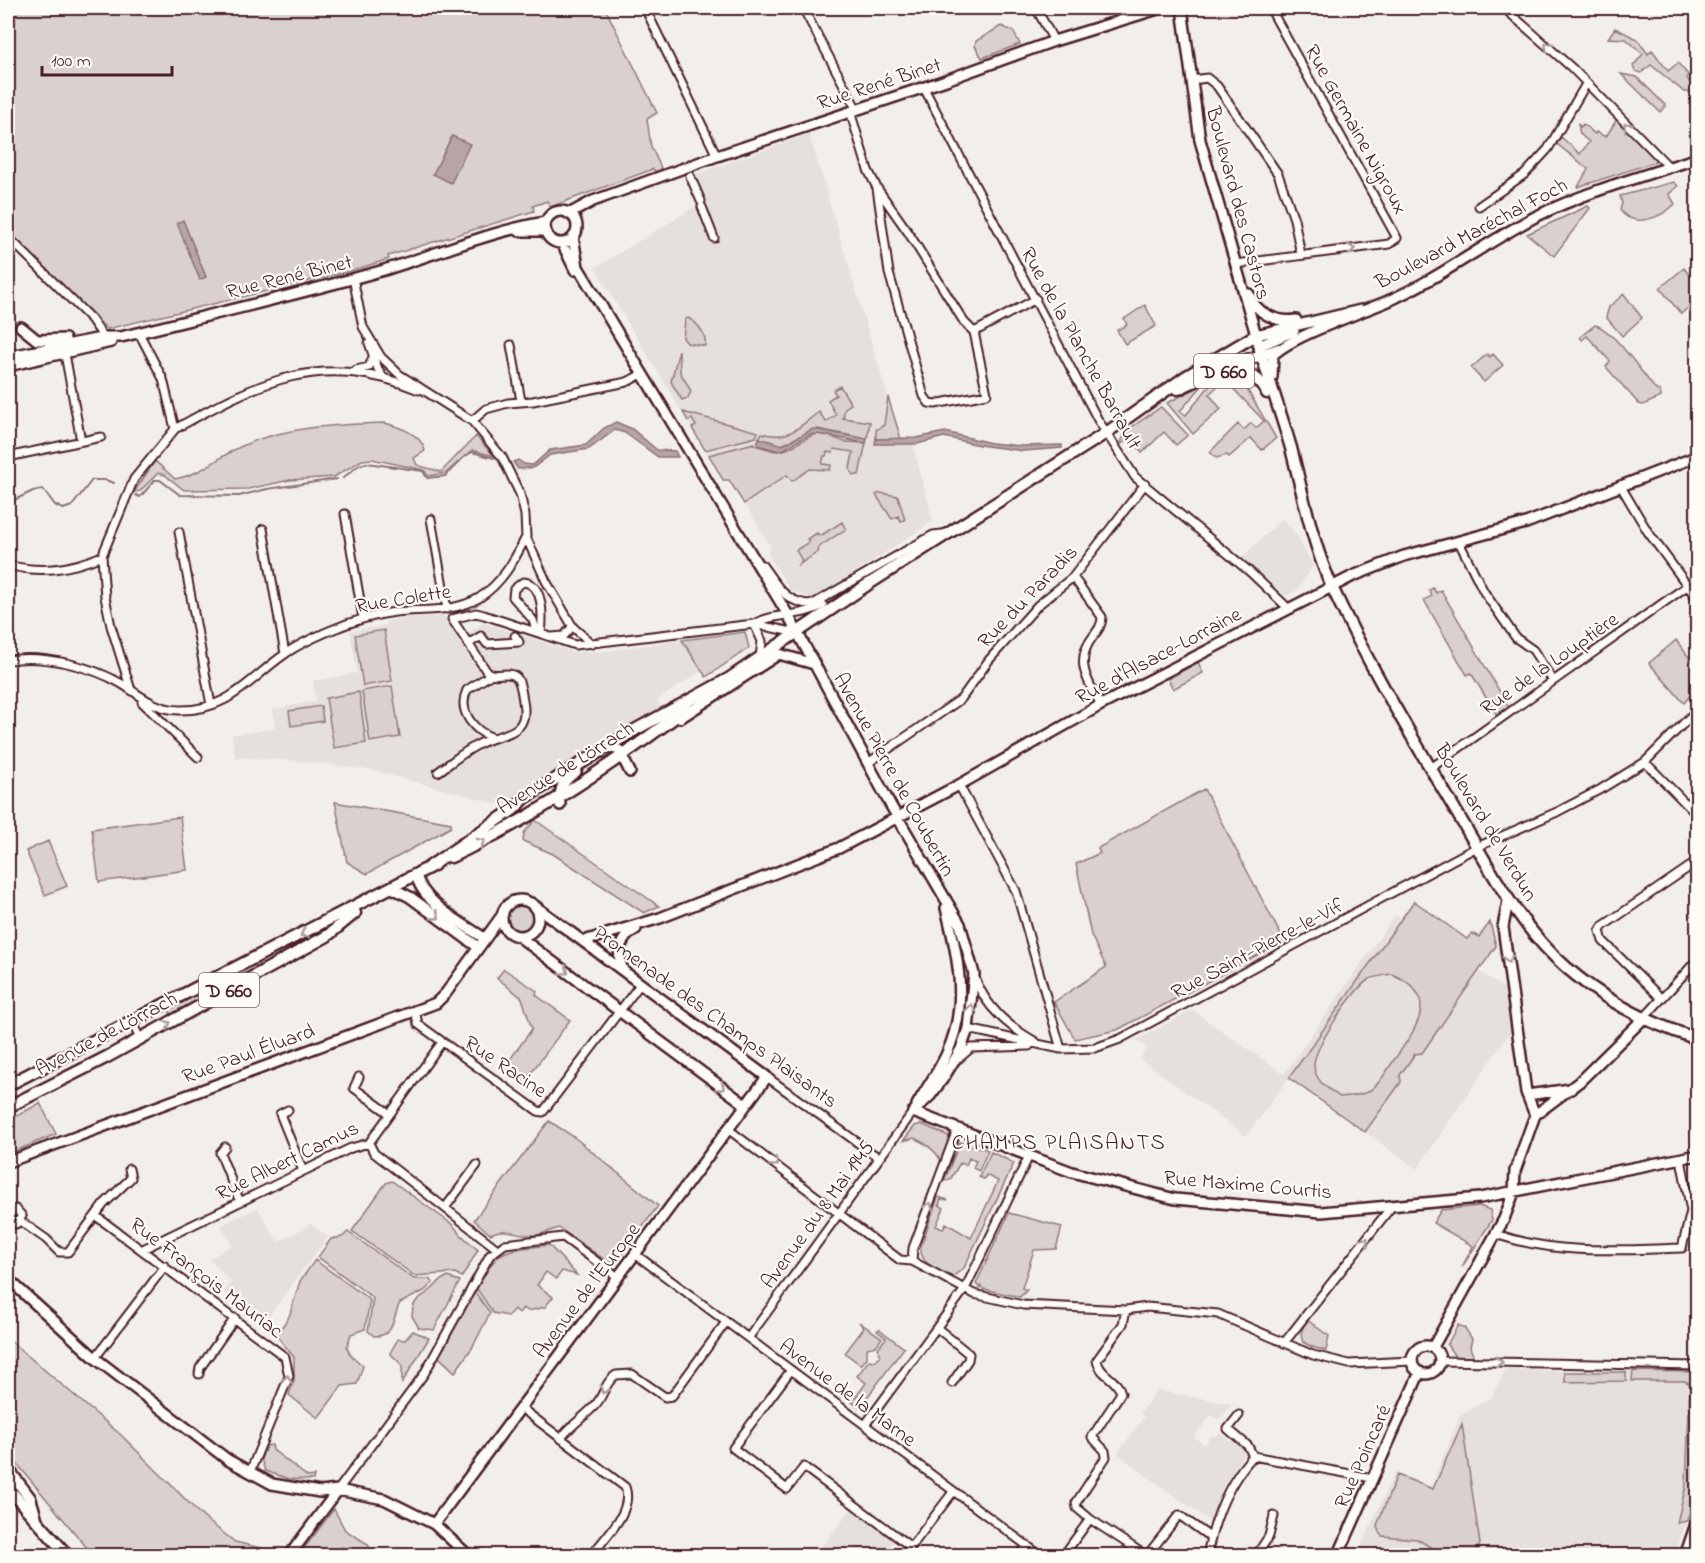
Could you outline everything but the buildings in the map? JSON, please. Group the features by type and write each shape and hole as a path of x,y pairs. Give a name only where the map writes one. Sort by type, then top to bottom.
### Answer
{"main road":[{"name":"Boulevard Maréchal Foch","path":"796,633 867,585 1106,434 1185,377 1244,356 1259,345"},
{"name":"Boulevard Maréchal Foch","path":"1169,388 1259,345 1279,349"},
{"path":"1259,345 1287,434"},
{"name":"D 660","path":"1136,412 1198,379 1221,371 1234,370 1259,380 1287,434"},
{"name":"Boulevard de Verdun","path":"1287,434 1314,537 1332,586 1431,768 1508,902 1544,946 1568,969 1613,1002 1642,1019 1698,1040"},
{"name":"Avenue de Lörrach","path":"8,1085 417,874 513,809 525,798 607,748 714,688 796,633"},
{"name":"Avenue de Lörrach","path":"429,867 471,848 560,800 714,688"},
{"name":"Avenue de Lörrach","path":"8,1107 140,1039 327,936 374,897"},
{"path":"8,1115 67,1077"},
{"path":"8,1469 30,1497 37,1521"},
{"path":"8,1488 68,1556"}],"street":[{"path":"645,8 717,156"},
{"path":"802,8 853,110 868,170 877,188 908,232 957,313 974,332 987,394 935,404 929,403 924,396 889,273 877,188"},
{"path":"1036,8 1054,41"},
{"name":"Rue René Binet","path":"569,214 580,207 717,156 924,88 1054,41 1161,8"},
{"name":"Boulevard des Castors","path":"1182,8 1200,140 1238,264 1259,345"},
{"name":"Rue Germaine Nigroux","path":"1270,8 1397,236 1395,242 1389,244 1301,255"},
{"path":"1504,8 1586,84 1669,167"},
{"path":"1192,80 1208,78 1217,86 1276,170 1294,219 1301,255 1238,264 1254,305 1273,318 1287,321 1334,315"},
{"path":"1479,206 1525,174 1549,148 1586,84"},
{"name":"Rue de la Planche Barrault","path":"924,88 1106,434 1135,477 1250,572 1288,608"},
{"name":"Boulevard Maréchal Foch","path":"1279,349 1448,270 1509,231 1553,208 1602,188 1698,158"},
{"path":"690,176 714,238"},
{"name":"Rue René Binet","path":"576,222 591,207 609,197"},
{"path":"554,213 569,214 576,222 573,237 562,243 554,241 546,227 554,213"},
{"name":"Rue René Binet","path":"8,366 353,278 464,246 518,227 546,227"},
{"path":"8,237 103,334 43,341 32,337 21,327"},
{"name":"Avenue Pierre de Coubertin","path":"573,237 578,267 745,541 788,615 897,818 945,903 960,924 974,974 967,1045 930,1096 913,1112"},
{"name":"Avenue Pierre de Coubertin","path":"562,243 604,319 616,330"},
{"path":"353,278 363,327 381,374"},
{"path":"974,332 1036,299"},
{"path":"1259,345 1275,337 1365,309"},
{"name":"Boulevard Maréchal Foch","path":"1259,345 1334,315 1365,309"},
{"path":"363,327 381,357 400,375 435,395 472,421 502,457 512,472 525,515 526,537 572,627 592,644"},
{"path":"138,333 162,379 175,429"},
{"name":"Rue René Binet","path":"10,358 63,351 103,334 121,337"},
{"path":"511,345 521,401"},
{"name":"D 660","path":"1279,349 1271,360 1272,376 1287,434"},
{"path":"63,351 81,441"},
{"path":"364,369 372,364 373,354"},
{"path":"381,357 381,374"},
{"path":"198,757 132,692 111,626 105,597 102,556 124,497 134,479 175,429 231,397 265,384 316,372 364,369 435,395"},
{"path":"345,371 400,375"},
{"path":"472,421 486,410 521,401 627,382 642,374"},
{"path":"8,457 101,437"},
{"name":"Rue d'Alsace-Lorraine","path":"584,940 649,922 839,848 959,785 1101,705 1332,586 1396,558 1526,523 1698,456"},
{"name":"Rue du Paradis","path":"868,763 961,699 989,660 1032,611 1073,577 1145,484"},
{"path":"1620,485 1648,532 1698,600"},
{"path":"345,514 363,618"},
{"path":"431,519 447,609"},
{"path":"263,529 285,654"},
{"path":"179,532 211,705"},
{"name":"Boulevard Maréchal Foch","path":"800,603 817,603 933,536 951,532"},
{"name":"Rue Colette","path":"8,660 30,658 59,662 111,679 145,701 169,708 189,709 211,705 241,691 285,654 328,631 363,618 397,612 447,609 478,598 509,569 526,537"},
{"name":"Avenue Pierre de Coubertin","path":"745,541 784,596 800,603"},
{"path":"1459,542 1484,592 1516,638 1533,650 1553,681"},
{"path":"8,565 48,571 81,564 102,556"},
{"path":"1073,577 1102,617 1100,628 1083,655 1086,676 1101,705"},
{"path":"523,582 531,583 537,589 544,613 538,632 533,620 513,597 516,586 523,582"},
{"name":"Boulevard Maréchal Foch","path":"788,615 807,613 852,588 867,585"},
{"name":"Rue de la Louptière","path":"1431,768 1687,586"},
{"path":"490,675 452,620 476,613 575,645 754,624 796,633"},
{"path":"754,624 761,620 788,615"},
{"path":"754,624 762,641 760,659"},
{"path":"550,637 564,636 572,627"},
{"path":"468,644 482,636 487,644 519,642 515,636"},
{"name":"Avenue Pierre de Coubertin","path":"623,756 779,654 814,664"},
{"path":"438,772 481,743 496,738 518,728 524,708 517,678 510,674 490,675 467,690 464,704 475,728 496,738"},
{"name":"Rue Saint-Pierre-le-Vif","path":"967,1045 1095,1048 1120,1039 1477,847 1557,812 1646,762 1698,709"},
{"path":"560,800 559,790 567,777 591,763 607,748 617,749 630,772"},
{"path":"1646,762 1698,816"},
{"path":"959,785 1016,891 1061,1049"},
{"path":"1661,998 1603,940 1600,931 1603,926 1698,861"},
{"path":"417,874 418,882 430,898 481,943"},
{"path":"392,888 410,897 481,943"},
{"path":"481,943 507,906 516,900 531,903 538,913 537,925 529,934 518,936"},
{"path":"1508,902 1503,927 1527,1095 1535,1115"},
{"name":"Promenade des Champs Plaisants","path":"531,903 879,1158"},
{"name":"Avenue Pierre de Coubertin","path":"913,1112 940,1066 954,1033 958,1010 960,971 945,903"},
{"path":"503,914 506,929"},
{"name":"Rue d'Alsace-Lorraine","path":"623,970 620,961 621,943 626,935 649,922"},
{"path":"481,943 495,930 506,929 518,936 746,1105"},
{"name":"Rue Paul Éluard","path":"8,1162 436,1003 446,993 481,943"},
{"path":"1433,1347 1496,1234 1514,1192 1515,1171 1535,1115 1571,1089 1642,1019 1698,959"},
{"name":"Rue Saint-Pierre-le-Vif","path":"974,974 987,1002 1003,1020 1016,1031 1044,1047"},
{"name":"Rue Racine","path":"415,1010 418,1024 538,1111 543,1112 641,983"},
{"path":"132,1023 140,1039"},
{"path":"954,1033 968,1029"},
{"name":"Rue Saint-Pierre-le-Vif","path":"968,1029 1044,1047"},
{"path":"954,1033 967,1045"},
{"name":"Rue Albert Camus","path":"143,1249 303,1171 361,1144 369,1143 442,1042"},
{"path":"360,1077 354,1088 390,1114"},
{"name":"Avenue de l'Europe","path":"434,1524 767,1077"},
{"path":"1527,1095 1571,1089"},
{"path":"288,1110 280,1114 303,1171"},
{"name":"Rue Maxime Courtis","path":"913,1112 1085,1176 1175,1198 1321,1212 1514,1192 1698,1155"},
{"name":"Avenue du 8 Mai 1945","path":"749,1337 913,1112"},
{"path":"728,1129 840,1212 900,1260 912,1261 965,1289 1023,1305 1125,1310 1147,1307 1218,1314 1313,1355 1349,1364 1412,1361"},
{"path":"912,1261 913,1248 957,1130"},
{"path":"369,1143 374,1154 496,1248"},
{"path":"225,1147 220,1154 240,1202"},
{"path":"865,1425 965,1289 1029,1156"},
{"path":"1496,1234 1510,1239 1582,1251 1682,1248 1691,1211 1681,1159"},
{"path":"445,1208 477,1165"},
{"path":"20,1221 63,1253 68,1252 114,1193 131,1178 129,1169"},
{"path":"1284,1343 1392,1206"},
{"path":"8,1211 18,1210 21,1214 20,1221"},
{"name":"Rue François Mauriac","path":"96,1216 280,1352 288,1363 289,1376 250,1472"},
{"path":"8,1222 13,1225 20,1221"},
{"path":"289,1556 430,1363 496,1248 505,1244 563,1237 618,1277"},
{"name":"Avenue de la Marne","path":"635,1254 1041,1556"},
{"path":"95,1358 165,1266"},
{"path":"8,1279 95,1358 228,1460 272,1484 300,1490 338,1490 384,1499 434,1524 469,1556"},
{"path":"1125,1310 1123,1324 1097,1360 1098,1367 1121,1390 1119,1398 1092,1437 1105,1451 1105,1460 1076,1503 1077,1508 1145,1555 1179,1515 1210,1537"},
{"path":"199,1374 200,1368 235,1318"},
{"path":"561,1438 570,1425 597,1403 608,1383 616,1375 632,1374 668,1398 726,1322"},
{"path":"937,1328 969,1354 968,1360 952,1383"},
{"path":"1420,1347 1433,1347 1439,1353 1440,1361 1433,1372 1420,1372 1412,1361 1414,1353 1420,1347"},
{"path":"1440,1361 1698,1366"},
{"path":"791,1370 733,1448 787,1489 804,1467 911,1547"},
{"name":"Rue Poincaré","path":"1338,1556 1420,1372"},
{"path":"521,1408 622,1482 628,1496 625,1509 591,1556"},
{"path":"1239,1415 1228,1429 1248,1446 1253,1455"},
{"path":"1253,1455 1372,1478"},
{"path":"1207,1556 1210,1537 1234,1478 1253,1455"},
{"path":"904,1556 953,1492"},
{"path":"1256,1556 1269,1536 1274,1516"},
{"path":"1686,1556 1698,1518"},
{"path":"1063,1556 1090,1519"},
{"path":"1019,1556 1027,1545"},
{"path":"953,1556 955,1553 959,1556"}],"shaded area":[{"path":"8,8 605,8 657,113 647,119 651,146 662,170 656,172 653,169 550,207 547,201 533,206 534,211 388,256 389,259 347,272 107,329 8,231"},
{"path":"1001,26 1013,31 1020,44 982,58 975,46 976,41"},
{"path":"1615,28 1637,39 1648,54 1652,50 1668,71 1678,63 1689,76 1687,78 1697,92 1684,92 1651,65 1641,73 1635,71 1633,66 1643,54 1626,39 1608,38"},
{"path":"1621,74 1637,77 1666,106 1660,112"},
{"path":"1617,119 1655,158 1655,162 1578,187 1588,169 1557,144 1561,137 1580,154 1589,142 1580,134 1578,124 1581,127 1583,124 1595,134 1596,132 1606,137"},
{"path":"809,134 902,444 913,445 933,521 815,599 790,590 768,554 770,546 748,509 729,480 723,480 595,268 696,206 685,178"},
{"path":"452,136 470,144 451,183 433,174"},
{"path":"1674,182 1678,186 1669,194 1675,204 1662,214 1639,220 1626,216 1620,210 1622,203 1620,196"},
{"path":"1588,206 1590,208 1554,256 1527,234"},
{"path":"183,220 206,277 200,280 177,223"},
{"path":"1684,268 1697,284 1697,300 1681,314 1660,288"},
{"path":"1624,294 1642,318 1622,336 1606,317 1609,307"},
{"path":"1145,305 1156,326 1125,344 1117,330 1127,325 1124,319"},
{"path":"688,318 701,330 705,338 705,346 687,343 683,338 685,320"},
{"path":"1595,325 1619,343 1656,390 1660,391 1661,397 1643,405 1639,404 1606,367 1610,361 1587,336 1582,340 1580,337"},
{"path":"679,350 680,372 691,391 688,398 682,400 671,382"},
{"path":"1487,354 1490,357 1493,354 1503,365 1484,382 1471,368"},
{"path":"1225,377 1242,381 1276,438 1262,450 1251,438 1229,457 1227,455 1216,458 1210,452 1238,424 1244,430 1251,423 1256,428 1264,421 1225,380 1209,394 1221,409 1193,434 1167,403 1203,385 1180,411 1186,415 1215,379"},
{"path":"840,386 851,404 845,408 843,418 870,422 867,439 818,429 779,446 759,438 762,433 779,435 793,431 819,412 826,422 836,415 828,400 836,395 833,390"},
{"path":"888,397 901,439 876,439 876,430 884,425"},
{"path":"1161,407 1188,435 1176,445 1164,432 1142,453 1132,437 1120,445 1126,431"},
{"path":"683,412 758,432 756,437 705,450 692,428 696,426 692,419 688,421"},
{"path":"616,422 632,429 657,450 675,451 678,457 658,457 625,433 615,430 589,449 550,455 533,468 518,469 513,462 518,460 524,464 533,465 550,450 586,445 604,428"},
{"path":"385,423 409,432 423,445 425,451 414,458 417,465 441,472 476,436 494,456 472,450 446,473 428,476 424,470 372,459 362,460 334,477 290,480 248,489 184,490 165,475 158,473 140,491 134,492 155,461 175,479 202,470 240,447 274,435 311,428"},
{"path":"813,429 867,439 866,443 813,434 779,451 757,445 759,438 783,445"},
{"path":"945,432 991,443 1021,446 1062,445 1062,448 1024,451 979,445 944,437 917,444 875,444 876,439 916,438"},
{"path":"821,433 845,442 866,443 859,475 853,475 850,469 853,452 834,449 833,453 827,452 822,464 831,465 830,470 810,469 792,481 787,475 744,504 729,480 723,480 709,455 754,443 753,445 771,450 783,450"},
{"path":"880,493 898,496 905,520 901,521 898,516 892,519 876,495"},
{"path":"1282,519 1296,534 1313,566 1297,590 1286,596 1241,558"},
{"path":"842,522 846,529 819,547 818,552 797,566 802,561 796,550 809,542 807,539 817,533 820,536"},
{"path":"1433,588 1436,593 1441,590 1509,708 1496,714 1471,673 1467,675 1424,600 1432,596 1429,590"},
{"path":"444,616 458,639 484,623 573,652 599,652 682,640 702,671 657,700 661,707 502,805 371,770 299,761 235,757 232,735 275,728 273,709 316,701 313,681 357,673 350,631 386,625 386,621 401,618"},
{"path":"384,630 392,681 363,686 355,635"},
{"path":"745,632 749,648 706,677 682,640"},
{"path":"1676,640 1697,668 1697,687 1684,703 1649,663"},
{"path":"1198,662 1203,673 1173,689 1168,679"},
{"path":"392,686 400,737 370,742 362,691"},
{"path":"359,692 366,743 334,748 326,698"},
{"path":"321,706 323,721 291,726 289,711"},
{"path":"1204,789 1284,941 1117,1030 1075,1039 1054,1002 1106,967 1091,935 1076,864 1100,853 1098,848"},
{"path":"335,802 451,823 451,827 367,874 347,862"},
{"path":"180,817 187,870 99,882 92,829"},
{"path":"535,820 659,906 644,913 553,854 523,841 524,833"},
{"path":"48,841 67,886 45,895 26,851"},
{"path":"1414,901 1467,939 1472,933 1479,937 1490,922 1496,946 1422,1053 1415,1054 1400,1075 1401,1082 1365,1132 1289,1078","holes":["1391,974 1407,982 1421,1002 1420,1013 1410,1036 1375,1086 1364,1093 1340,1097 1323,1084 1315,1071 1315,1058 1327,1033 1354,995 1368,980"]},
{"path":"520,904 529,908 533,917 529,926 520,930 511,926 507,917 511,908"},
{"path":"1395,915 1505,989 1511,1031 1417,1169 1289,1078 1246,1136 1140,1059 1147,1048 1137,1040 1192,1010 1284,1074"},
{"path":"258,963 259,966 174,1015 170,1013 170,1009"},
{"path":"504,969 537,991 536,995 570,1020 523,1084 503,1069 532,1029 522,998 497,978"},
{"path":"40,1103 56,1134 8,1154 8,1121"},
{"path":"549,1121 574,1137 658,1206 618,1260 608,1262 559,1228 537,1235 508,1231 490,1234 474,1220"},
{"path":"921,1124 949,1136 950,1142 942,1164 934,1152 922,1142 914,1138 903,1141 915,1126"},
{"path":"960,1142 988,1150 979,1171 973,1168 976,1161 969,1158 966,1165 960,1163 950,1180 944,1181"},
{"path":"991,1152 1014,1163 964,1268 952,1277 926,1262 921,1246 938,1197 948,1200 941,1199 939,1205 944,1208 936,1226 943,1229 946,1223 971,1238 998,1181 986,1175 984,1179 979,1177"},
{"path":"392,1181 453,1225 478,1250 462,1277 455,1273 415,1276 352,1231 386,1183"},
{"path":"1479,1206 1490,1210 1492,1220 1462,1267 1473,1246 1433,1223 1441,1210"},
{"path":"258,1208 278,1242 311,1224 328,1237 265,1321 224,1292 231,1282 209,1259 232,1245 221,1225"},
{"path":"1009,1213 1062,1227 1056,1249 1034,1250 1022,1288 1027,1290 1020,1297 983,1289 976,1284"},
{"path":"348,1232 414,1279 429,1279 433,1283 424,1291 400,1303 392,1326 381,1335 374,1336 368,1331 373,1298 318,1257 331,1239 342,1237"},
{"path":"549,1245 577,1275 562,1271 556,1279 546,1272 537,1285 553,1297 545,1307 528,1311 523,1308 519,1313 514,1309 508,1316 493,1313 477,1289 491,1265 497,1258 511,1250"},
{"path":"315,1260 370,1300 365,1329 351,1334 347,1347 350,1354 363,1366 357,1384 342,1386 318,1418 289,1395 294,1380 294,1357 276,1335 289,1317 300,1281"},
{"path":"447,1277 460,1281 434,1330 419,1328 412,1316 414,1305"},
{"path":"475,1292 490,1313 472,1348 455,1372 439,1357"},
{"path":"1307,1320 1329,1336 1326,1351 1304,1342 1301,1333"},
{"path":"859,1322 882,1338 876,1346 867,1348 867,1358 861,1365 845,1353 864,1328"},
{"path":"1458,1325 1465,1328 1472,1339 1470,1347 1474,1358 1456,1358 1447,1345"},
{"path":"879,1329 904,1348 860,1407 852,1402 866,1383 857,1376 869,1360 875,1361 880,1356 878,1348 886,1338 877,1331"},
{"path":"413,1331 429,1338 402,1383 402,1365 390,1353 398,1339 405,1340"},
{"path":"8,1339 121,1435 203,1517 235,1542 277,1552 275,1555 93,1555 8,1453"},
{"path":"1505,1370 1697,1372 1697,1489 1675,1555 1357,1556 1395,1472 1431,1487 1461,1414 1492,1397"},
{"path":"1633,1371 1697,1372 1697,1489 1687,1521 1677,1523 1686,1485 1690,1384 1685,1381 1632,1381"},
{"path":"1565,1372 1626,1372 1626,1381 1565,1382"},
{"path":"1157,1390 1232,1404 1219,1420 1211,1415 1194,1437 1205,1445 1210,1436 1221,1434 1244,1450 1244,1455 1222,1489 1211,1522 1117,1454 1144,1417 1140,1413"},
{"path":"1462,1424 1480,1544 1475,1555 1431,1555 1432,1548 1417,1539 1382,1536 1377,1525 1397,1475 1433,1489"},
{"path":"272,1445 273,1450 308,1477 314,1476 313,1480 289,1479 265,1471 261,1459 266,1446"},
{"path":"334,1509 345,1530 368,1544 370,1550 365,1553 342,1547 334,1555 302,1555 303,1550"},
{"path":"851,1509 894,1541 883,1555 808,1555 814,1546 819,1550"}],"waterway":[{"path":"343,478 359,465 367,463 423,471 427,478 445,476 472,452 494,458"},
{"path":"136,495 140,497 155,480 160,480 180,495 239,496 267,489 337,479"},
{"path":"8,503 33,491 43,489 55,505 63,509 72,506 92,480 114,483"}],"district":[{"name":"CHAMPS PLAISANTS","path":"1059,1141"}]}
